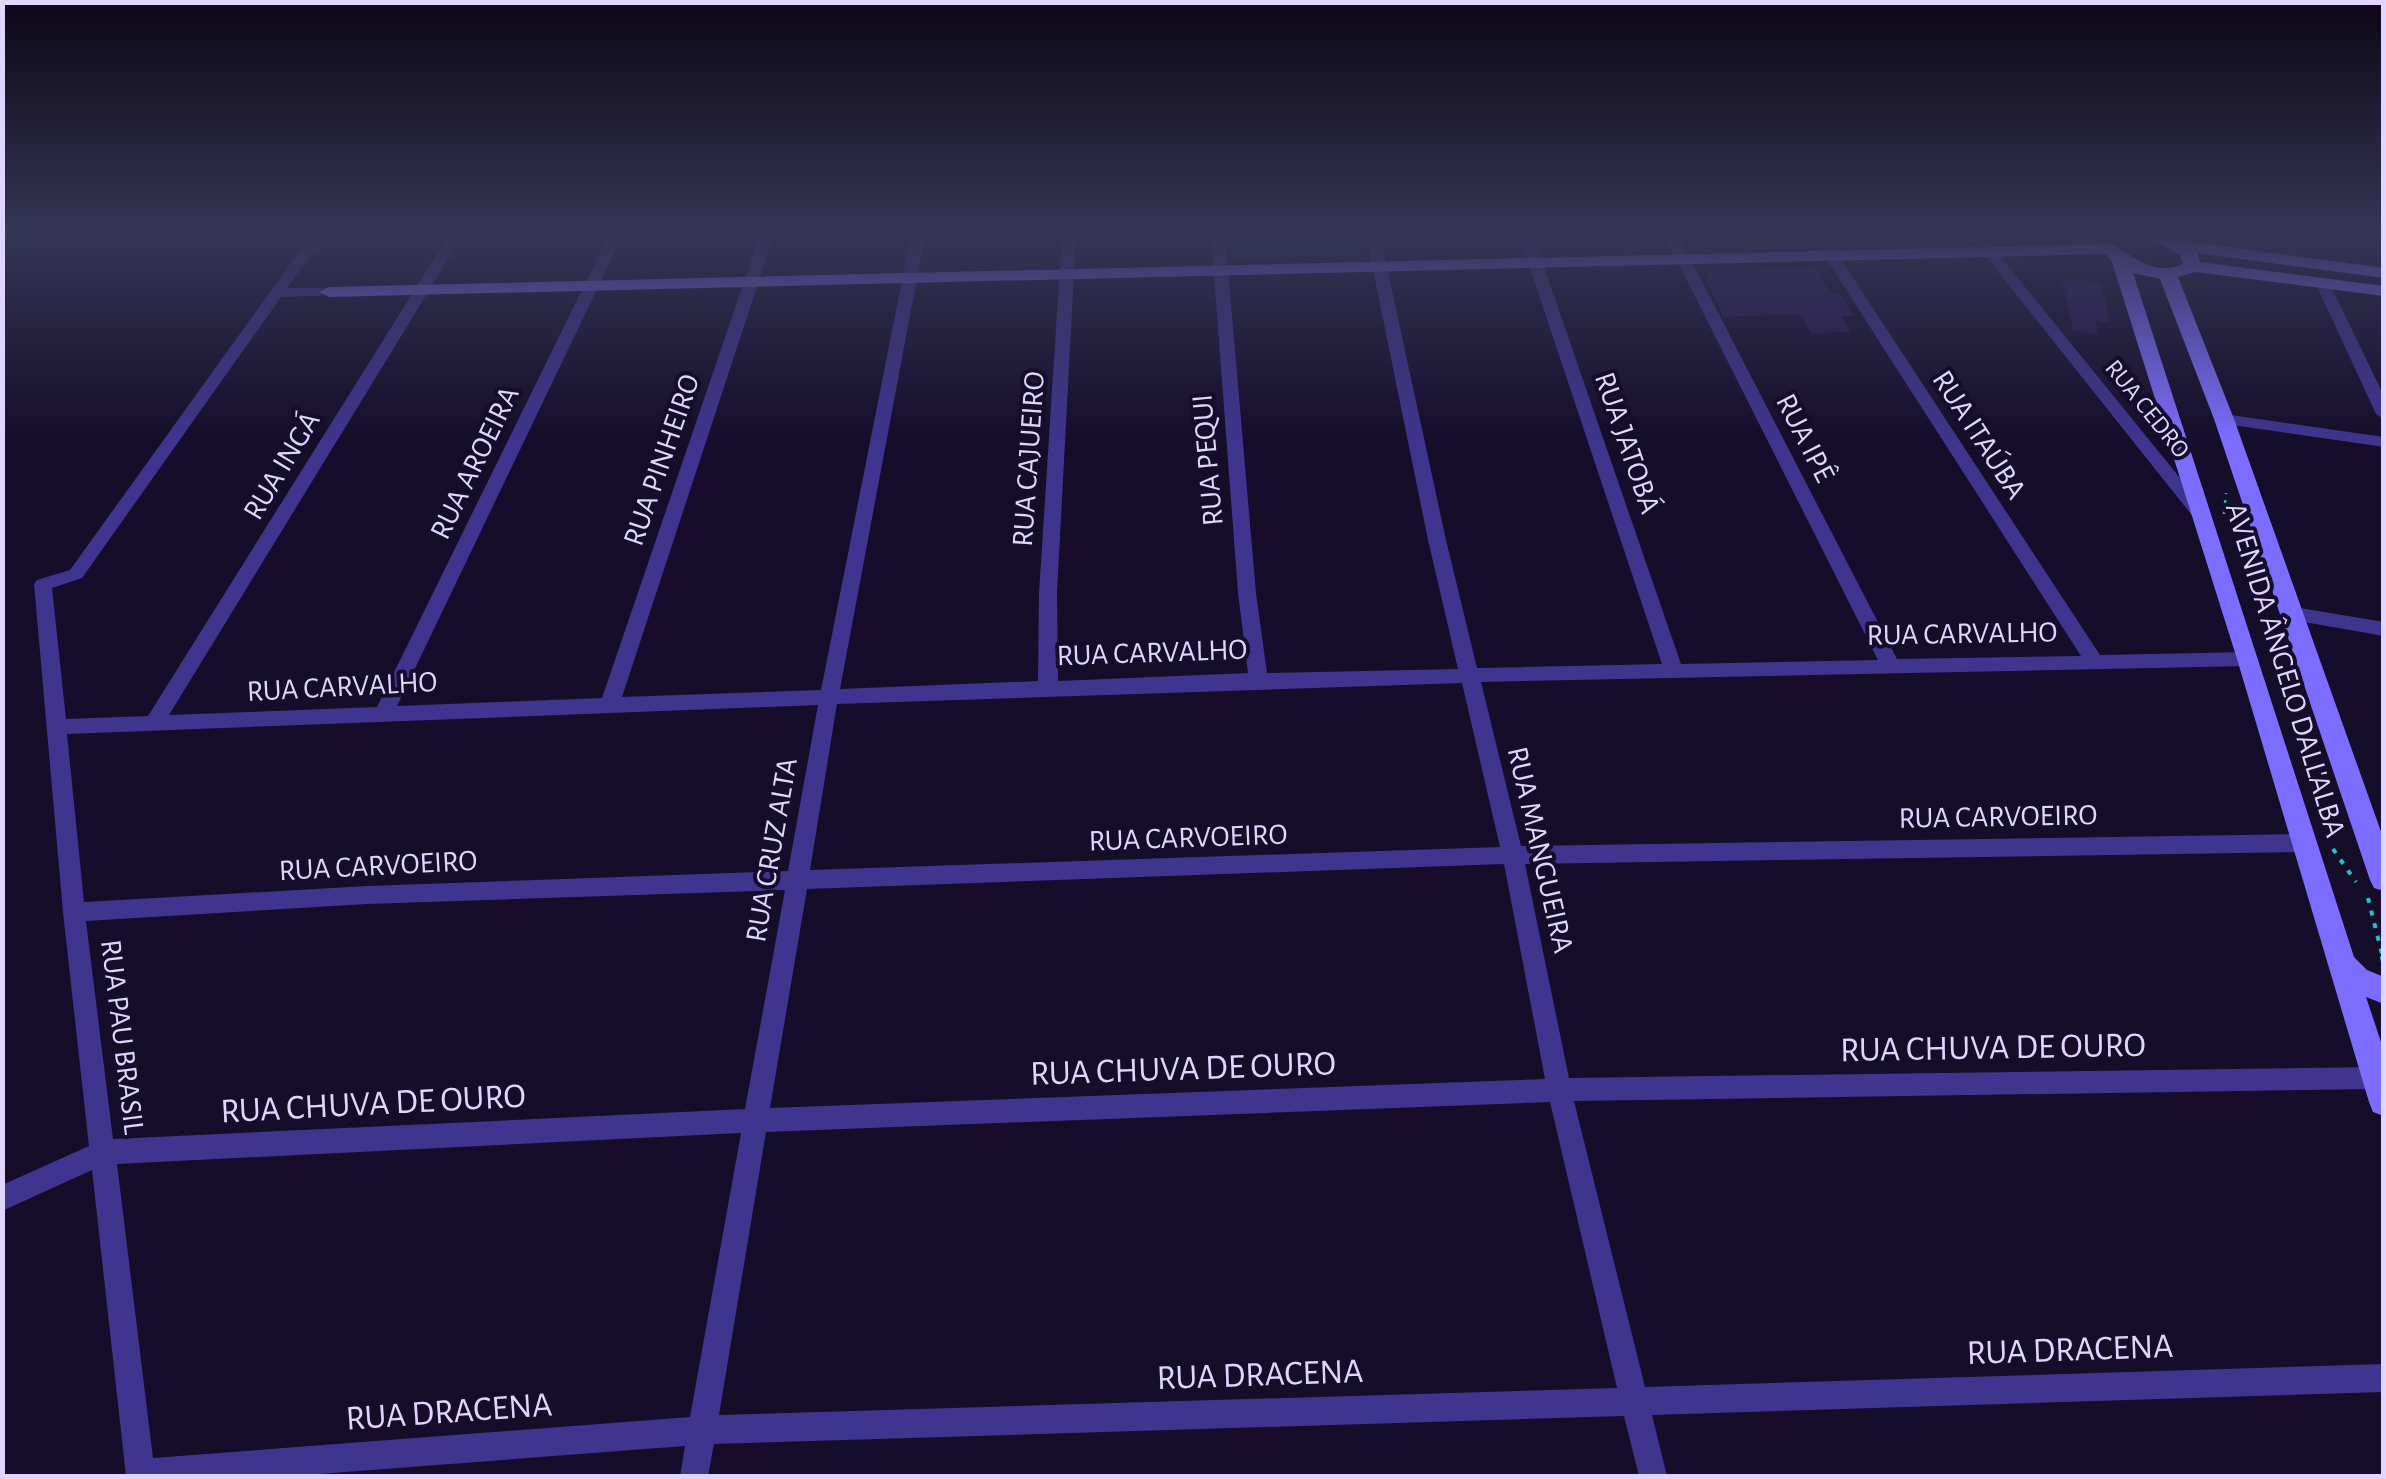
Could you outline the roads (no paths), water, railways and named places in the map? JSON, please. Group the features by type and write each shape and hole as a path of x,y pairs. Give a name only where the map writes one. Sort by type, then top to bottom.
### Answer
{"street":[{"name":"RUA PAU BRASIL","path":"141,1475 74,912 43,584 76,574 268,304"},
{"name":"RUA INGÁ","path":"154,726 413,304"},
{"name":"RUA AROEIRA","path":"383,715 584,304"},
{"name":"RUA PINHEIRO","path":"610,703 745,304"},
{"name":"RUA CRUZ ALTA","path":"694,1476 829,696 905,304"},
{"name":"RUA CAJUEIRO","path":"1048,686 1048,593 1067,304"},
{"name":"RUA PEQUI","path":"1223,304 1246,592 1258,680"},
{"name":"RUA MANGUEIRA","path":"1389,304 1468,674 1513,855 1559,1090 1653,1476"},
{"name":"RUA JATOBÁ","path":"1550,304 1673,669"},
{"name":"RUA IPÊ","path":"1705,304 1890,665"},
{"name":"RUA ITAÚBA","path":"1863,304 2095,662"},
{"name":"RUA CEDRO","path":"2033,304 2214,522"},
{"name":"AVENIDA ÂNGELO DALL'ALBA","path":"2135,304 2214,522 2249,660 2316,841 2338,960 2378,1069"},
{"name":"AVENIDA ÂNGELO DALL'ALBA","path":"2179,304 2294,614 2384,880"},
{"path":"2332,304 2384,414"},
{"path":"2224,419 2384,442"},
{"path":"2294,614 2384,629"},
{"name":"RUA CARVALHO","path":"58,727 1048,686 1673,669 2249,660"},
{"name":"RUA CARVOEIRO","path":"74,912 387,894 1513,855 2316,841"},
{"path":"2338,960 2357,978 2384,991"},
{"name":"RUA CHUVA DE OURO","path":"2,1198 104,1152 757,1120 1559,1090 2378,1069"},
{"name":"RUA DRACENA","path":"141,1475 703,1430 2384,1378"}]}
